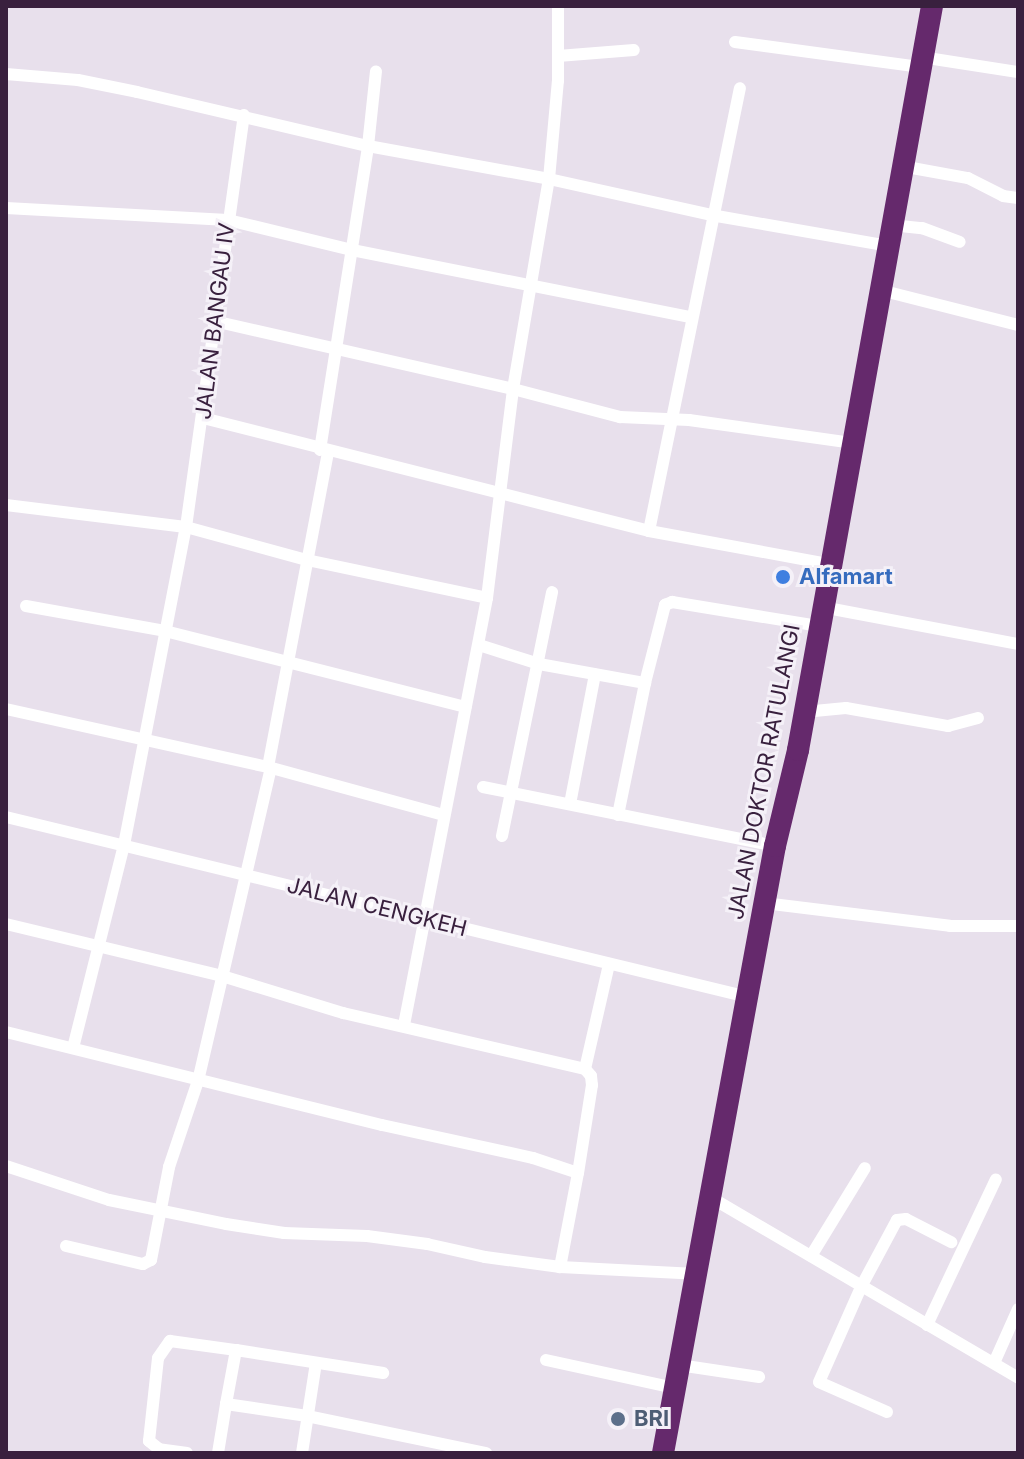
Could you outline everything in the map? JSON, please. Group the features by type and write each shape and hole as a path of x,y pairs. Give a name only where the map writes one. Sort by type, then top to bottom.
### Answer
{"highway":[{"name":"JALAN DOKTOR RATULANGI","path":"663,1453 764,903 804,712 932,6"}],"street":[{"path":"404,1025 422,918 487,598 513,389 549,179 558,56 558,6"},
{"path":"735,42 1018,72"},
{"path":"558,56 634,50"},
{"path":"66,1246 148,1264 162,1211 169,1167 198,1081 270,768 307,560 368,146 376,71"},
{"path":"6,74 78,80 244,115 368,146 549,179 711,215 889,235 922,228 960,242"},
{"path":"649,531 690,317 740,88"},
{"name":"JALAN BANGAU IV","path":"73,1048 124,845 186,527 244,115"},
{"path":"901,166 968,178 1003,196 1018,198"},
{"path":"6,208 228,220 352,250 690,317"},
{"path":"880,290 1018,325"},
{"path":"214,321 513,389 620,417 853,443"},
{"path":"203,418 649,531 829,564"},
{"path":"6,505 186,527 307,560 487,598"},
{"path":"502,836 508,792 539,664 552,592"},
{"path":"618,815 645,683 668,603 820,616 1018,644"},
{"path":"26,606 165,631 466,707"},
{"path":"479,645 539,664 645,683"},
{"path":"570,804 595,674"},
{"path":"804,712 846,708 948,726 978,718"},
{"path":"6,709 270,768 444,815"},
{"path":"483,787 775,846"},
{"name":"JALAN CENGKEH","path":"6,817 748,997"},
{"path":"764,903 950,926 1018,926"},
{"path":"6,924 222,976 343,1013 585,1069 591,1076 592,1085 560,1267"},
{"path":"585,1069 609,964"},
{"path":"6,1032 198,1081 533,1158 578,1173"},
{"path":"6,1166 109,1200 284,1233 367,1236 560,1267 696,1274"},
{"path":"811,1256 865,1168"},
{"path":"927,1325 996,1179"},
{"path":"710,1197 1018,1378"},
{"path":"887,1412 819,1382 861,1287 900,1218 951,1242"},
{"path":"994,1363 1018,1309"},
{"path":"187,1453 159,1449 149,1441 160,1350 170,1341 383,1373"},
{"path":"218,1453 236,1350"},
{"path":"546,1360 674,1388"},
{"path":"302,1453 316,1363"},
{"path":"679,1365 759,1377"},
{"path":"226,1404 307,1416 486,1453"}],"place":[{"name":"Alfamart","path":"783,577"},
{"name":"BRI","path":"618,1419"}]}
